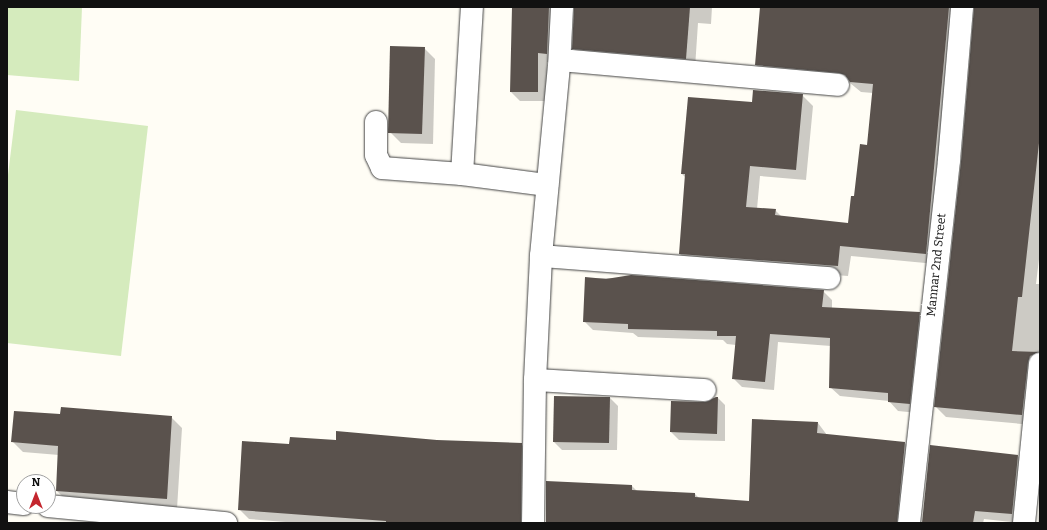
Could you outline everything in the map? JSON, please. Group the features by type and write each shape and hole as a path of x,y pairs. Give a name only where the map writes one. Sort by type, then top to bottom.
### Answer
{"street":[{"path":"462,174 472,7"},
{"path":"533,523 535,380 541,256 560,60 562,7"},
{"name":"Mannar 2nd Street","path":"908,523 948,168 962,7"},
{"path":"560,60 838,85"},
{"path":"376,122 376,155 382,168 462,174 547,185"},
{"path":"541,256 829,278"},
{"path":"1024,523 1040,364"},
{"path":"535,380 706,390"},
{"path":"56,507 226,523"}],"green space":[{"path":"7,7 82,7 79,81 7,75"},
{"path":"16,110 148,126 121,356 7,343 7,183"}],"building":[{"path":"512,7 549,7 547,54 538,53 538,92 510,92"},
{"path":"574,7 690,7 686,59 572,49"},
{"path":"760,7 949,7 926,254 840,246 838,266 679,254 685,174 681,174 688,97 752,102 753,90 803,94 796,170 750,166 746,207 776,209 775,215 848,223 851,196 854,196 860,144 867,145 873,84 850,82 845,75 839,73 755,65"},
{"path":"974,7 1040,7 1040,134 1022,297 1018,297 1012,351 1039,352 1030,356 1028,362 1022,415 934,407 961,161"},
{"path":"390,46 425,47 422,134 388,133"},
{"path":"631,275 824,290 822,307 920,312 910,404 888,402 888,393 829,388 830,338 770,334 765,382 732,379 736,336 717,336 717,331 628,329 628,324 583,322 585,277 606,279"},
{"path":"554,396 610,397 609,443 553,442"},
{"path":"718,397 717,434 670,432 671,401 705,402"},
{"path":"61,407 172,416 167,499 56,491 58,446 11,442 14,411 60,414"},
{"path":"752,419 818,422 817,433 905,442 897,523 546,523 546,481 632,485 632,490 695,493 695,497 749,501"},
{"path":"336,431 437,440 522,443 521,523 386,523 386,521 238,510 242,441 289,444 290,437 336,440"},
{"path":"930,445 1018,455 1012,514 975,511 973,523 922,523"}]}
